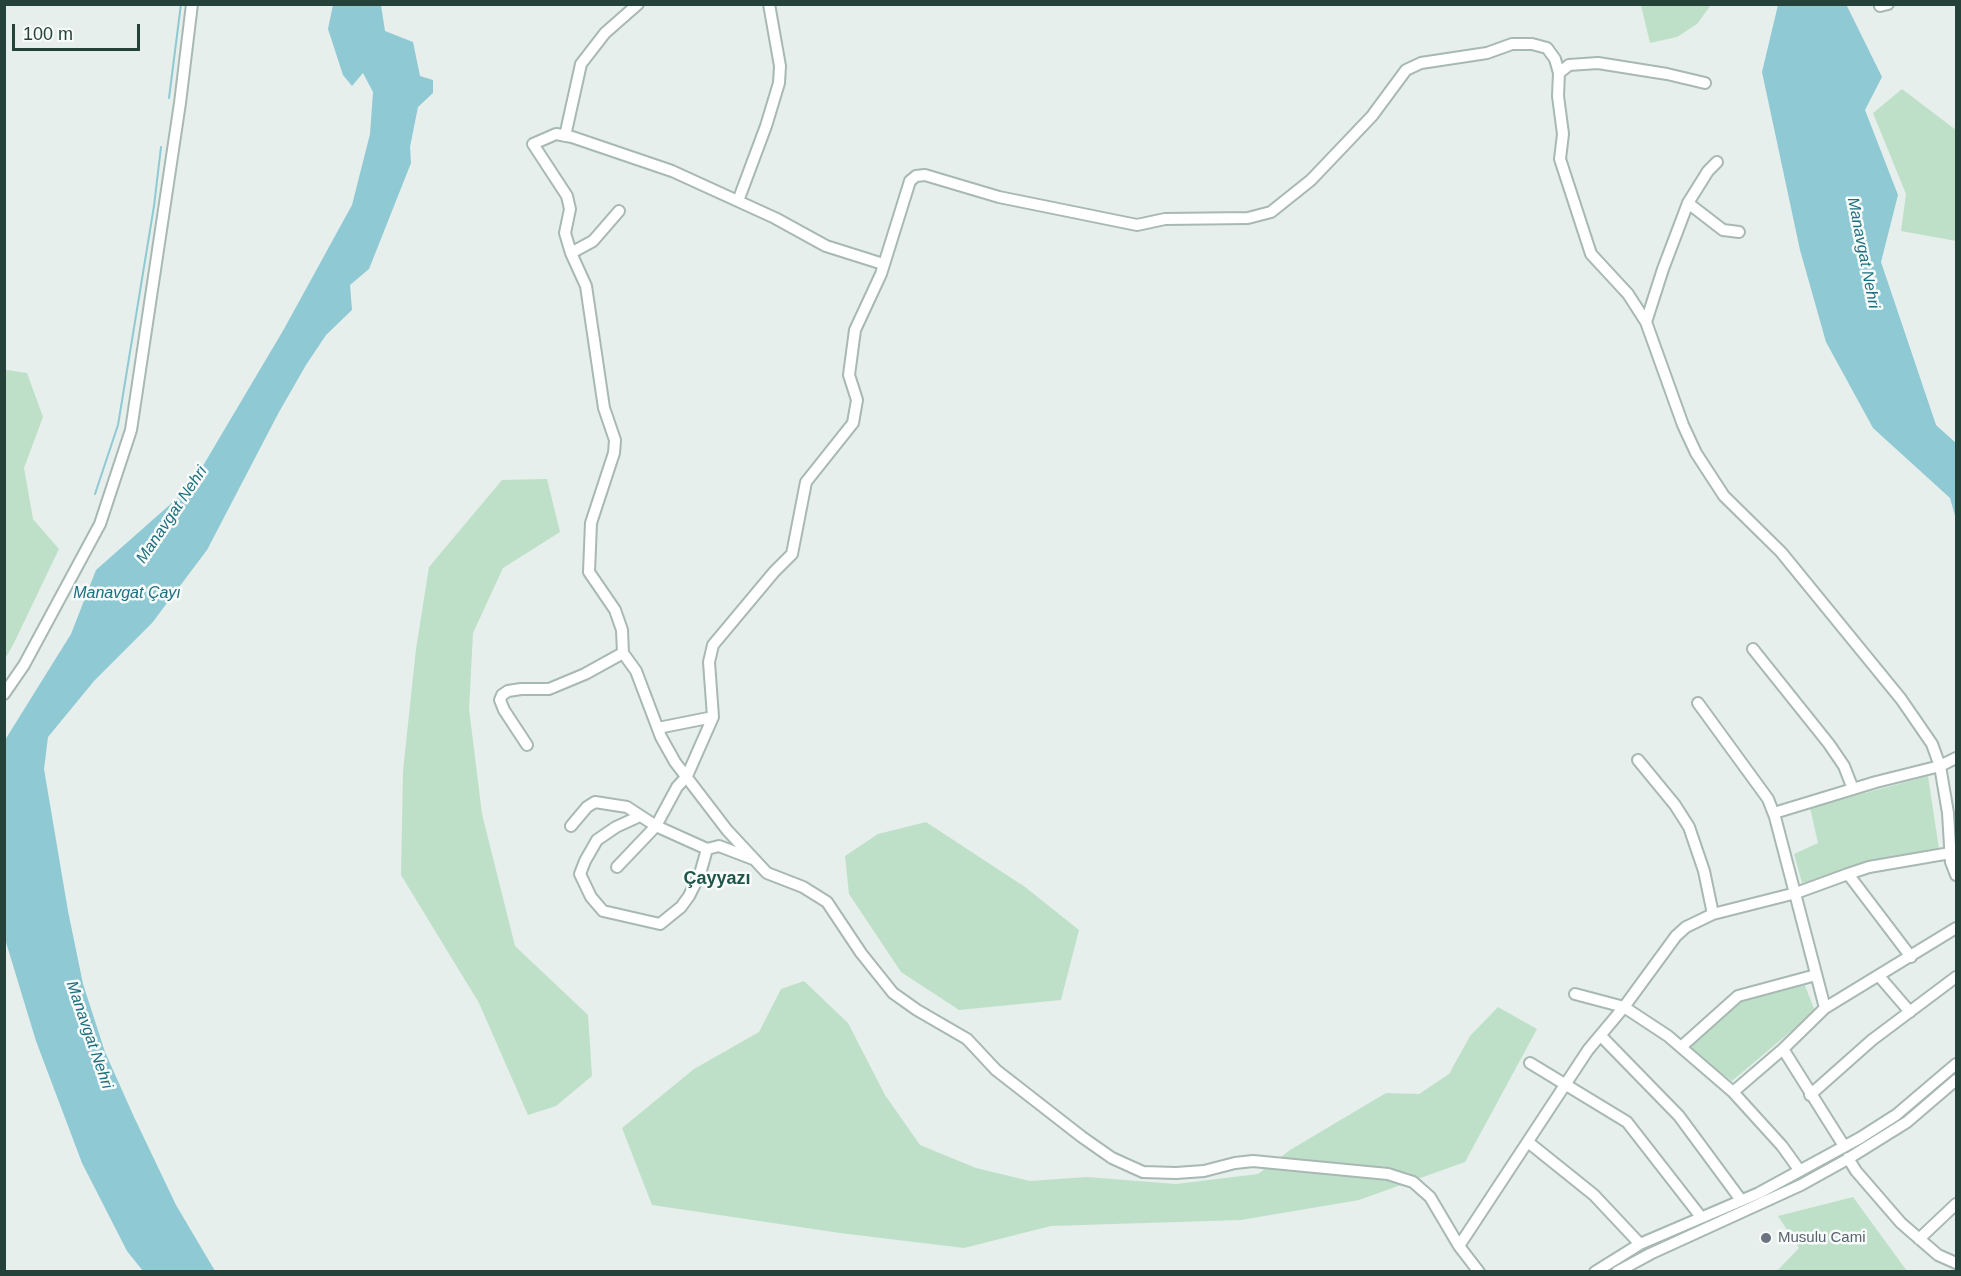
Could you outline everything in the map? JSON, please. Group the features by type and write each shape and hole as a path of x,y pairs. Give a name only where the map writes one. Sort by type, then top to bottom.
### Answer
{"street":[{"path":"4,694 24,665 100,524 131,430 180,103 192,4"},
{"path":"564,136 581,64 605,33 638,4"},
{"path":"738,201 766,126 779,83 780,66 769,4"},
{"path":"617,867 656,826 677,787 687,776 713,717 709,662 713,645 792,554 806,482 853,423 857,400 849,375 855,330 883,264 910,181 925,175 999,197 1137,225 1165,219 1248,218 1271,212 1311,180 1372,116 1406,70 1421,63 1487,53 1512,44 1532,44 1547,48 1555,59 1559,73 1558,96 1563,134 1560,159 1591,254 1628,294 1646,322 1683,425 1696,453 1724,496 1781,552 1901,699 1932,744 1940,766 1954,853 1951,862 1956,875"},
{"path":"1559,73 1569,65 1598,63 1667,74 1705,83"},
{"path":"883,264 826,246 775,218 672,171 556,134 533,144 567,196 570,209 565,233 586,286 604,408 615,440 614,453 591,523 589,572 615,610 622,630 623,653 636,671 658,728 675,762 727,830 767,873 803,887 827,903 861,953 893,993 967,1039 996,1070 1112,1158 1143,1172 1204,1171 1253,1161 1388,1174 1413,1182 1430,1197 1479,1272"},
{"path":"1646,322 1688,203 1708,171 1718,162"},
{"path":"1688,203 1723,231 1739,232"},
{"path":"571,253 593,241 618,211"},
{"path":"1753,649 1829,744 1844,766 1853,789"},
{"path":"527,745 504,710 500,700 502,695 521,688 549,688 585,674 623,653"},
{"path":"1698,703 1759,784 1774,813 1826,1008"},
{"path":"658,728 713,717"},
{"path":"1774,813 1940,766 1956,758"},
{"path":"1638,760 1676,805 1689,827 1704,871 1713,914"},
{"path":"571,826 587,807 595,802 627,807 656,826 707,849 719,846 756,860"},
{"path":"640,816 616,827 597,840 585,861 580,874 591,897 603,911 660,924 681,907 689,896 700,873 707,849"},
{"path":"1460,1246 1588,1050 1624,1007 1676,936 1686,927 1713,914 1796,893 1848,874 1890,863 1954,853"},
{"path":"1848,874 1911,957"},
{"path":"1733,1092 1826,1008 1956,928"},
{"path":"1681,1047 1738,996 1816,975"},
{"path":"1880,976 1910,1012"},
{"path":"1810,1095 1872,1041 1956,977"},
{"path":"1575,994 1624,1007 1681,1047 1733,1092 1782,1146 1800,1171"},
{"path":"1601,1036 1679,1116 1741,1200"},
{"path":"1783,1049 1844,1146"},
{"path":"1530,1063 1628,1122 1701,1217"},
{"path":"1594,1272 1640,1245 1741,1200 1844,1146 1896,1115 1956,1064"},
{"path":"1617,1272 1650,1254 1801,1185 1907,1122 1956,1080"},
{"path":"1528,1142 1594,1195 1640,1245"},
{"path":"1848,1158 1856,1171 1901,1223 1938,1256 1956,1263"},
{"path":"1919,1239 1956,1204"}],"green space":[{"path":"1641,4 1711,5 1697,24 1677,37 1650,43"},
{"path":"1902,89 1956,130 1956,241 1901,231 1906,194 1873,113"},
{"path":"7,370 27,373 43,417 24,468 33,519 59,549 5,659 4,372"},
{"path":"547,479 560,532 503,568 473,633 469,709 482,814 515,946 588,1015 592,1076 556,1106 528,1115 479,1003 401,875 403,771 416,649 429,567 502,480"},
{"path":"1928,776 1939,849 1802,883 1794,854 1818,843 1810,808"},
{"path":"926,822 1025,887 1079,930 1061,1000 959,1010 901,972 849,894 845,856 878,834"},
{"path":"804,981 848,1023 885,1095 920,1145 976,1168 1030,1181 1087,1177 1176,1184 1258,1174 1290,1150 1386,1093 1419,1094 1449,1074 1470,1036 1498,1007 1537,1029 1465,1162 1359,1200 1241,1220 1051,1226 964,1248 840,1233 652,1205 622,1128 694,1069 759,1032 781,989"},
{"path":"1804,983 1815,1011 1732,1081 1690,1049 1695,1041 1741,998"},
{"path":"1853,1197 1907,1271 1777,1271 1799,1248 1778,1216"}],"water":[{"name":"Manavgat Nehri","path":"1846,4 1882,77 1865,110 1898,195 1881,262 1936,425 1956,443 1956,519 1950,498 1873,428 1826,342 1800,250 1762,72 1778,5"},
{"name":"Manavgat Çayı","path":"333,5 381,5 385,31 413,42 420,76 433,80 433,93 418,107 410,147 411,163 369,269 350,285 352,310 326,335 306,365 207,550 152,623 94,681 48,737 44,769 83,984 105,1052 134,1117 176,1205 215,1271 143,1271 127,1251 82,1163 36,1041 5,939 5,740 71,634 96,570 191,486 284,329 352,205 370,134 373,92 363,73 352,86 343,75 328,29"}],"waterway":[{"path":"169,98 181,4"},
{"path":"95,494 118,425 154,206 161,147"}],"place":[{"name":"Musulu Cami","path":"1766,1238"}],"district":[{"name":"Çayyazı","path":"717,879"}]}
